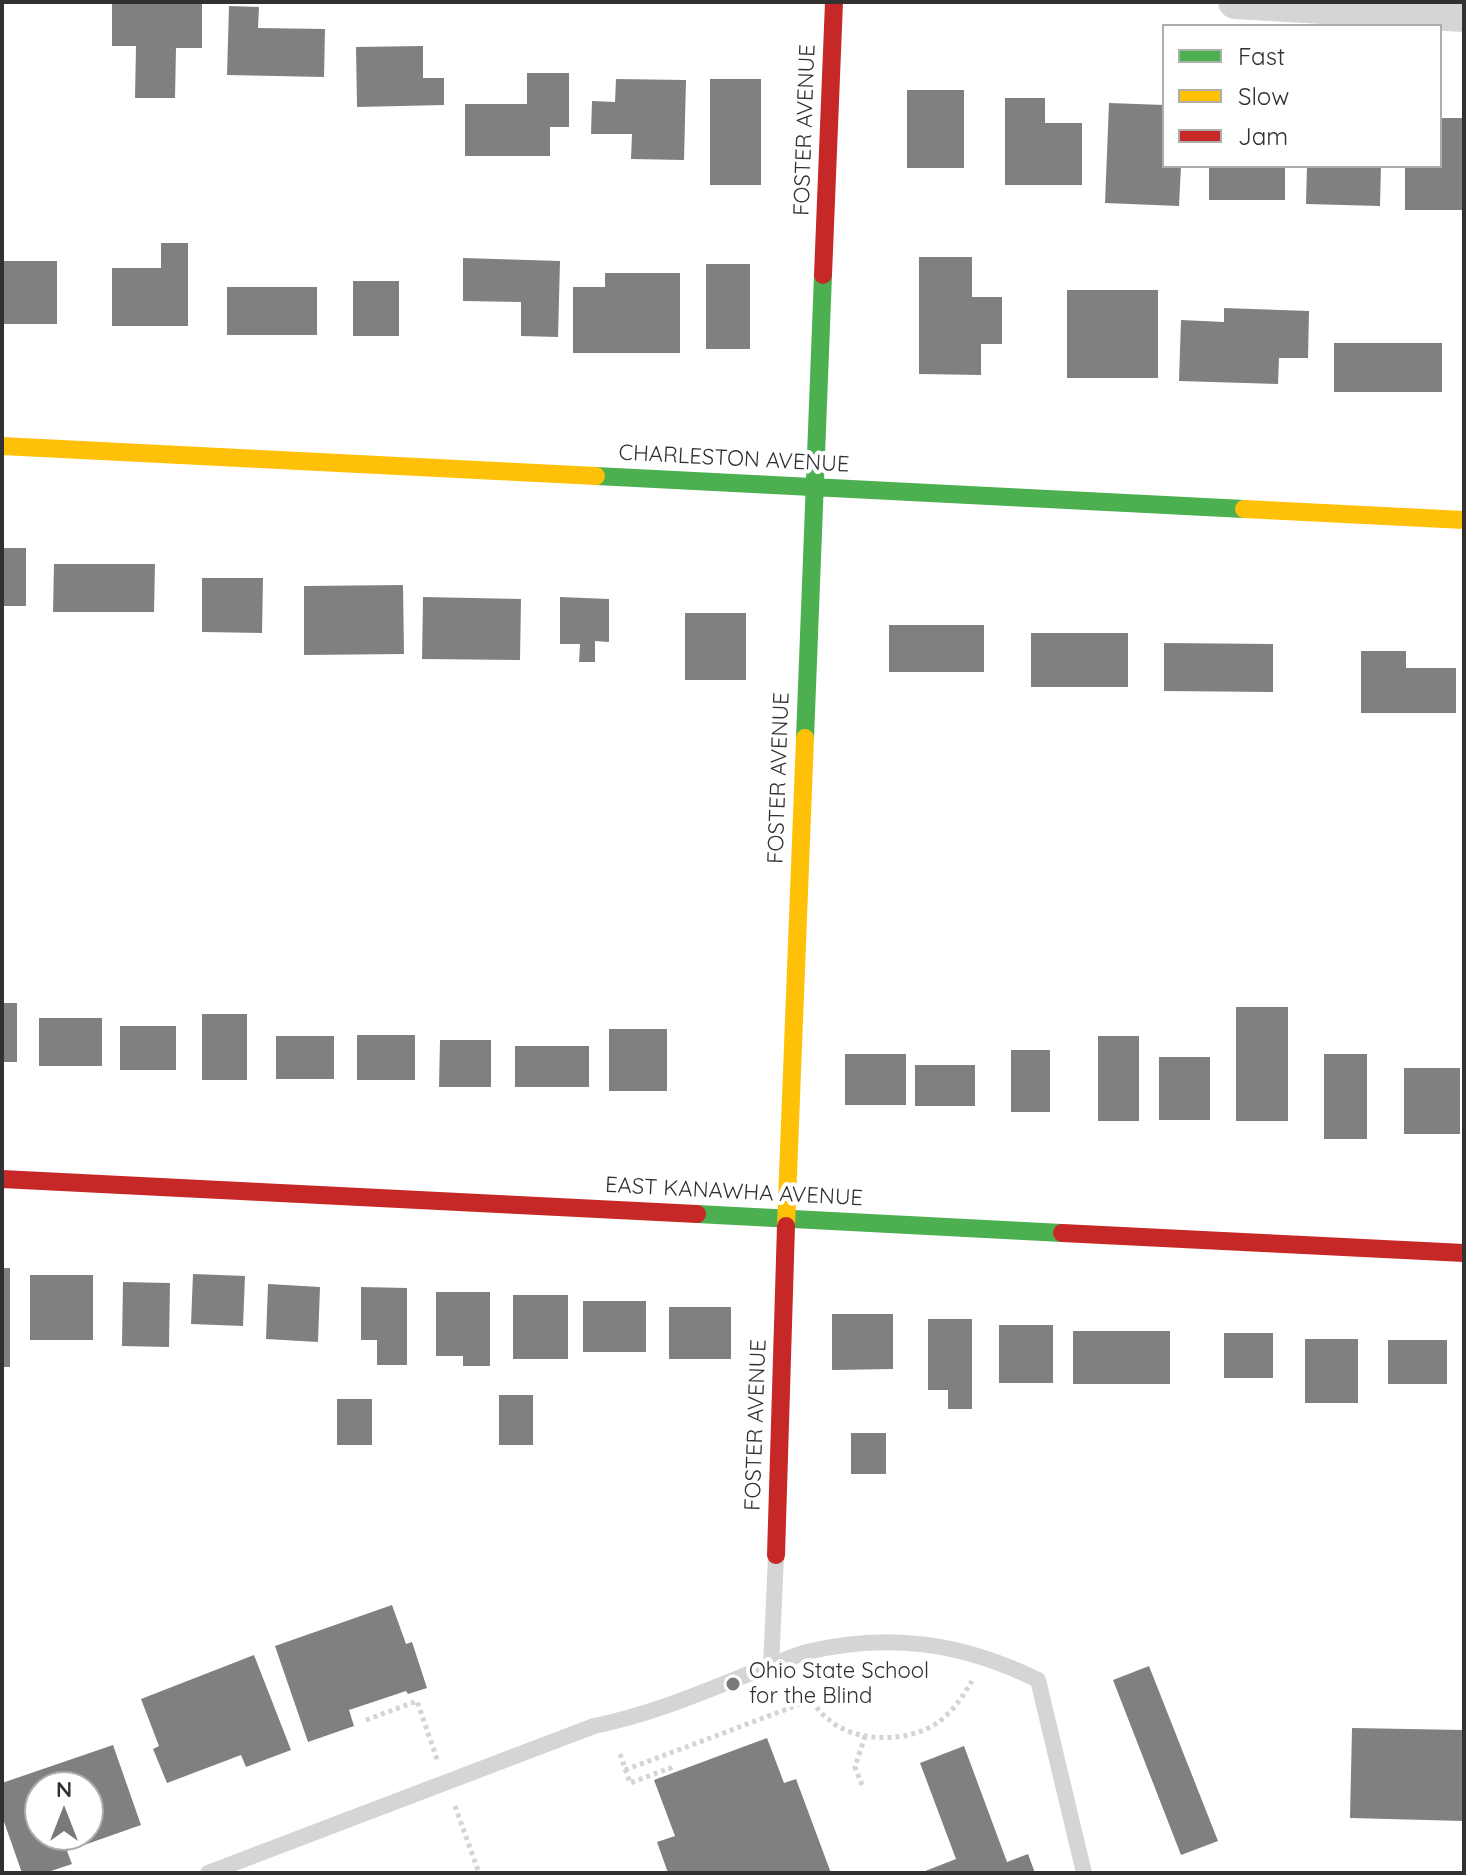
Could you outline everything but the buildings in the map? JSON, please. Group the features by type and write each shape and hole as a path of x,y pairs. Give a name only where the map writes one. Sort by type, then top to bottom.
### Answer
{"street":[{"name":"FOSTER AVENUE","path":"776,1555 786,1219 834,2"},
{"path":"1235,2 1464,15"},
{"name":"CHARLESTON AVENUE","path":"2,446 1464,520"},
{"name":"EAST KANAWHA AVENUE","path":"2,1179 1464,1253"}],"lane":[{"path":"771,1666 776,1555"},
{"path":"208,1873 594,1726 627,1720 806,1652 852,1645 907,1643 966,1651 1000,1662 1038,1680 1084,1873"}],"path":[{"path":"625,1770 811,1700 829,1720 846,1731 888,1738 904,1736 937,1723 962,1696"},
{"path":"366,1720 417,1701 438,1763"},
{"path":"862,1785 855,1767 865,1736"},
{"path":"620,1754 630,1783 670,1768 672,1773"},
{"path":"453,1801 479,1873"}],"traffic: fast":[{"path":"805,738 823,275"},
{"path":"596,476 1244,509"},
{"path":"697,1214 1062,1233"}],"traffic: slow":[{"path":"2,446 596,476"},
{"path":"1244,509 1464,520"},
{"path":"786,1226 805,738"}],"traffic: jam":[{"path":"823,275 834,2"},
{"path":"2,1179 697,1214"},
{"path":"776,1555 786,1226"},
{"path":"1062,1233 1464,1253"}],"place":[{"name":"Ohio State School for the Blind","path":"733,1684"}]}
